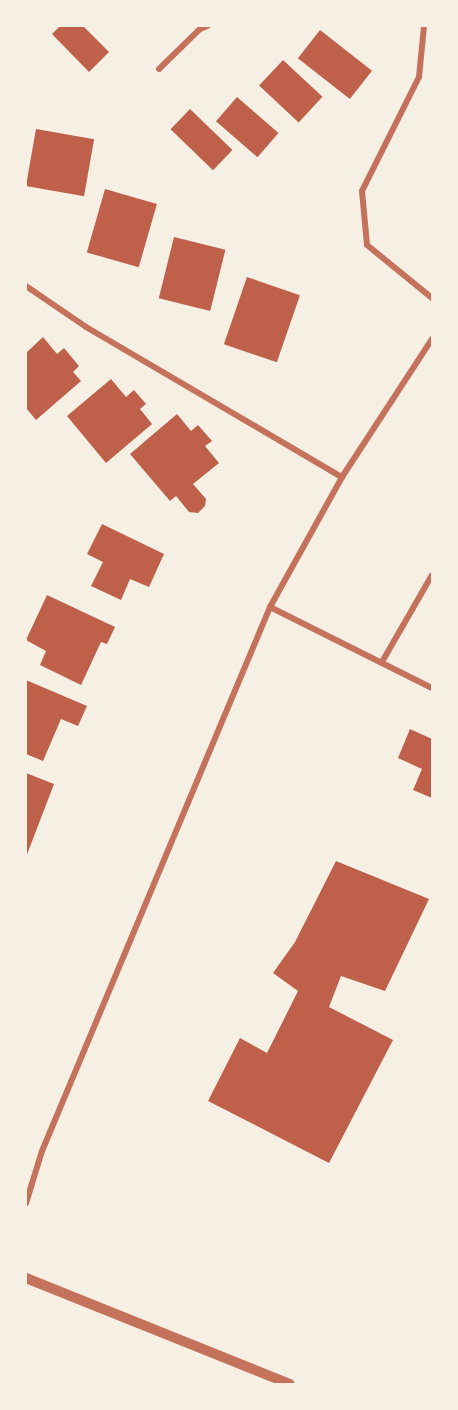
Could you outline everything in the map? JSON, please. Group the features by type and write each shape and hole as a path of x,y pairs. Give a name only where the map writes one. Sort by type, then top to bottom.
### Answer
{"street":[{"path":"159,69 200,29 207,26"},
{"path":"424,26 419,77 362,191 367,245 432,298"},
{"path":"26,286 86,327 342,477"},
{"path":"26,1203 42,1151 270,607 342,477 432,339"},
{"path":"382,662 432,576"},
{"path":"270,607 432,688"},
{"path":"26,1278 290,1384"}],"building":[{"path":"60,26 83,26 109,52 89,72 52,34"},
{"path":"320,30 372,71 350,99 298,58"},
{"path":"283,60 322,97 299,122 259,86"},
{"path":"237,97 279,133 258,157 216,121"},
{"path":"190,109 232,150 213,170 171,129"},
{"path":"36,129 94,139 84,196 26,186"},
{"path":"105,189 157,204 139,267 87,252"},
{"path":"174,237 225,250 210,311 159,298"},
{"path":"247,277 300,295 277,362 224,344"},
{"path":"43,337 57,354 64,348 79,366 73,372 81,381 36,420 26,408 26,353"},
{"path":"111,379 126,397 134,390 146,404 140,409 152,424 106,463 67,416"},
{"path":"177,414 191,431 198,425 212,441 205,446 219,463 193,484 206,499 205,506 198,513 189,512 176,496 170,501 130,454"},
{"path":"102,524 164,554 149,587 130,579 121,600 91,586 103,562 87,554"},
{"path":"47,595 115,627 107,644 101,642 81,685 40,665 46,651 26,640"},
{"path":"26,680 87,706 78,726 61,719 43,761 26,754"},
{"path":"410,729 432,739 432,798 413,790 422,769 398,758"},
{"path":"26,773 54,784 26,857"},
{"path":"336,861 429,899 385,991 341,976 329,1007 393,1040 329,1163 208,1101 240,1038 267,1053 298,991 273,973 295,942"}]}
